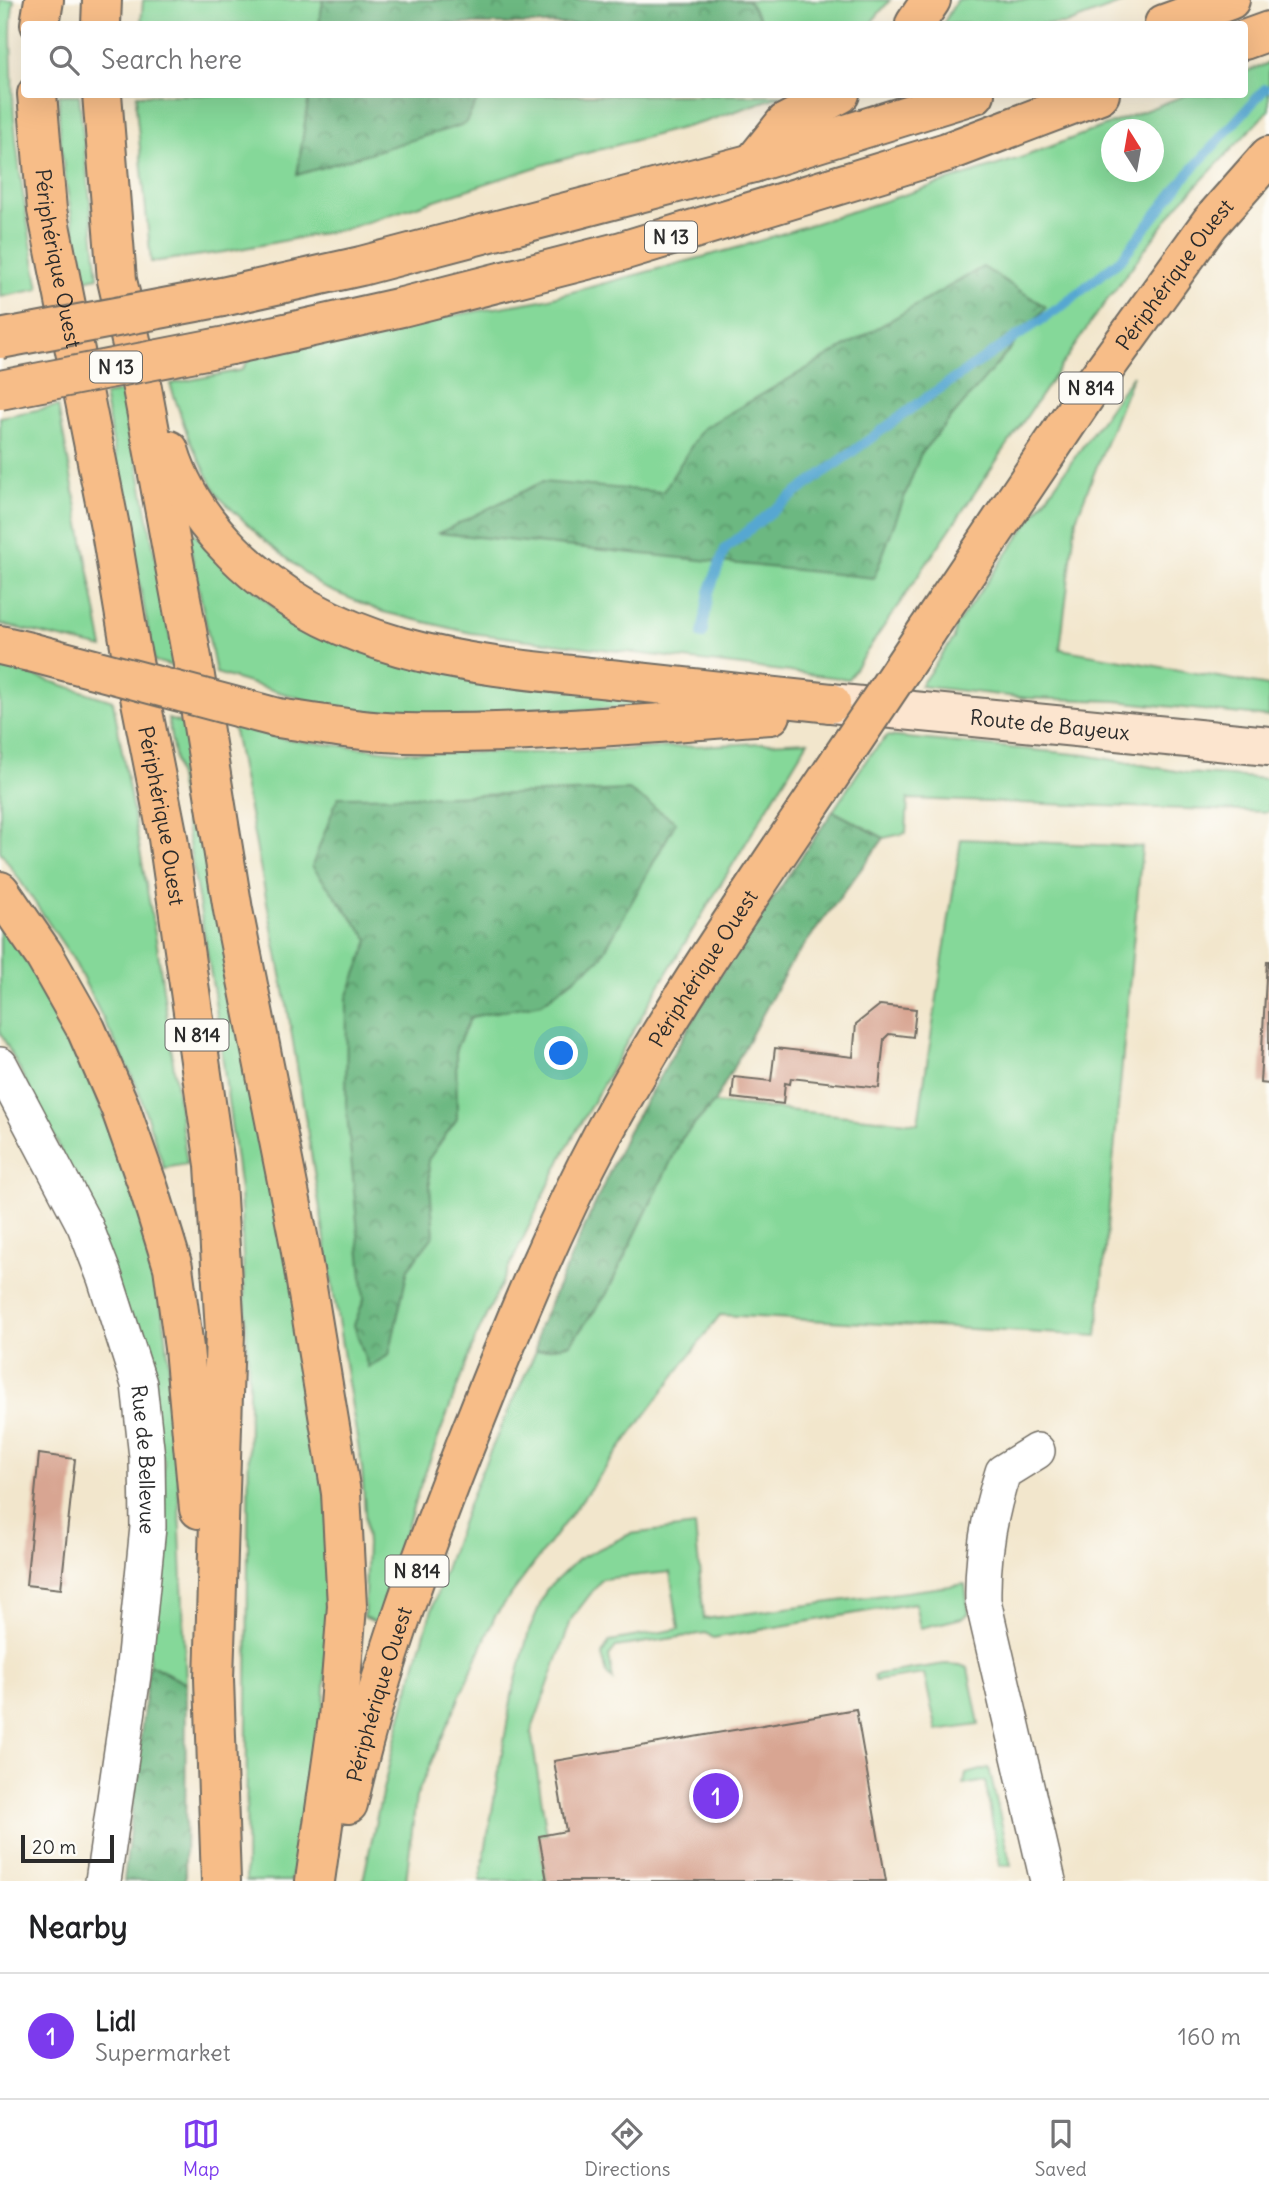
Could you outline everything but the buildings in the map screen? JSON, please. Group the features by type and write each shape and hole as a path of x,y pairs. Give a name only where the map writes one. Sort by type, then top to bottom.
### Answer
{"highway":[{"path":"40,21 44,0"},
{"path":"100,21 102,0"},
{"path":"917,21 931,0"},
{"path":"1172,21 1230,0"},
{"path":"1248,39 1269,31"},
{"name":"Périphérique Ouest","path":"37,98 47,210 168,838 215,1165 225,1332 214,1679 221,1881"},
{"path":"102,98 117,280 142,388 192,658 233,910 300,1246 341,1493 347,1606 338,1718 315,1881"},
{"path":"753,163 785,123 832,98"},
{"name":"N 13","path":"0,339 361,266 753,163 962,98"},
{"name":"N 13","path":"0,390 231,345 402,307 622,251 947,152 1089,98"},
{"name":"Périphérique Ouest","path":"330,1881 356,1766 395,1633 435,1520 535,1272 603,1134 678,1006 927,631 1121,347 1210,223 1269,156"},
{"path":"142,388 159,418 173,462 187,493 205,521 267,583 322,618 363,636 424,653 493,667 831,703"},
{"path":"15,649 278,718 349,729 404,733 564,729 797,713 831,703"},
{"path":"0,891 44,955 86,1029 120,1107 173,1267 184,1348 214,1679"}],"main road":[{"name":"Route de Bayeux","path":"831,703 1269,747"}],"street":[{"name":"Rue de Bellevue","path":"0,1065 85,1226 105,1278 139,1384 147,1457 148,1527 133,1675 103,1881"},
{"path":"1037,1451 1003,1472 983,1575 983,1601 1048,1881"}],"green space":[{"path":"0,0 14,0 11,40 14,121 39,289 0,297"},
{"path":"143,0 890,0 872,21 141,21"},
{"path":"323,0 748,0 761,21 320,21"},
{"path":"957,0 1130,0 1074,21 945,21"},
{"path":"1269,63 1269,110 1178,205 1091,322 848,679 471,633 383,612 322,587 264,540 218,496 189,439 170,384 242,370 249,359 449,316 542,300 740,247 1023,157 1101,127 1101,182 1164,182 1164,119 1123,119 1178,98 1248,98 1248,71"},
{"path":"59,98 79,98 98,277 84,280 63,164"},
{"path":"137,98 774,98 704,122 549,163 346,229 224,252 151,262"},
{"path":"308,98 478,98 465,124 297,175"},
{"path":"983,267 1046,307 921,453 874,578 439,533 542,482 663,492 702,429"},
{"path":"1133,375 1076,519 1060,649 1269,686 1269,717 1116,701 1026,698 920,686 954,638 955,627"},
{"path":"124,391 176,667 154,661 104,395"},
{"path":"58,406 103,648 0,624 0,417"},
{"path":"186,526 286,618 479,681 642,695 644,706 465,717 335,709 216,673"},
{"path":"0,665 113,701 157,945 187,1164 164,1168 136,1084 73,959 0,851"},
{"path":"168,719 188,725 334,1494 324,1710 291,1881 246,1881 249,1389 240,1191 214,993"},
{"path":"233,726 288,740 401,752 539,753 808,741 660,984 565,1151 476,1337 418,1492 377,1623 364,1617 367,1544 362,1469 288,1011"},
{"path":"887,736 1085,755 1187,773 1269,779 1269,812 908,799 906,833 884,838 833,811 869,756"},
{"path":"629,790 676,822 600,959 542,1003 471,1017 456,1048 457,1119 428,1160 434,1235 408,1269 389,1355 368,1367 354,1325 364,1299 346,1103 347,998 369,940 312,866 338,797"},
{"path":"833,811 884,838 789,966 714,1103 682,1138 606,1295 570,1344 536,1351 538,1330 628,1131 714,984"},
{"path":"961,839 1142,847 1097,1336 720,1315 495,1616 416,1797 406,1881 363,1881 397,1733 439,1587 480,1474 536,1351 570,1344 606,1295 682,1138 714,1103 918,1123"},
{"path":"0,921 46,991 85,1066 151,1243 166,1334 177,1454 186,1683 149,1664 164,1461 58,1144 0,1032"},
{"path":"695,1526 704,1619 965,1584 969,1613 962,1618 920,1628 915,1603 713,1638 706,1633 616,1647 609,1656 613,1680 607,1674 602,1655 610,1641 679,1629 670,1572 602,1579 572,1618 531,1732 547,1835 539,1836 547,1881 480,1881 512,1695 529,1631 546,1590 578,1559 630,1534"},
{"path":"149,1664 186,1683 185,1881 124,1881"},
{"path":"945,1664 968,1668 979,1725 937,1731 924,1674 875,1681 874,1676 879,1674"},
{"path":"989,1768 1011,1865 1000,1866 985,1781 964,1785 966,1774"}],"waterway":[{"path":"702,635 709,592 725,549 923,400 1062,306 1122,258 1187,175 1265,89"}],"place":[{"name":"Lidl","path":"716,1796"}]}
